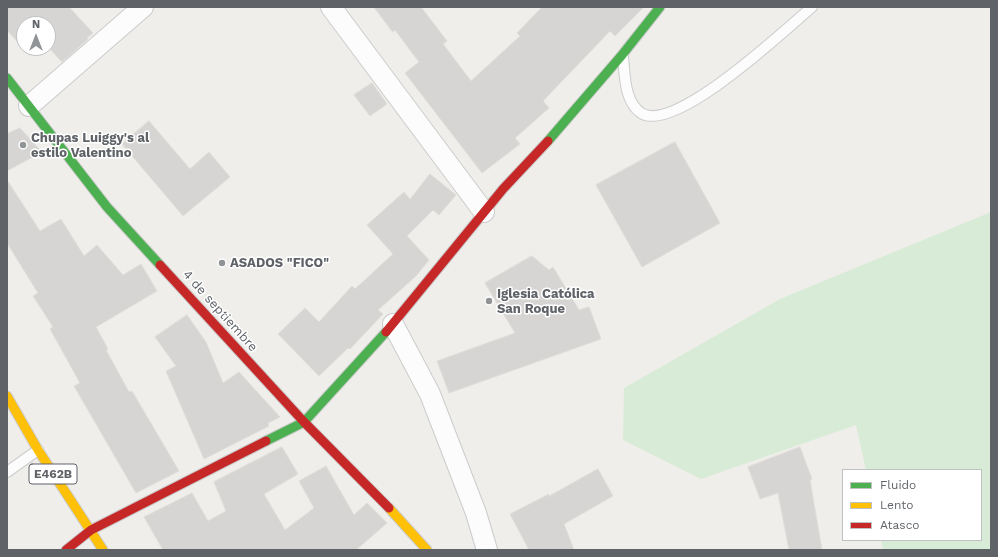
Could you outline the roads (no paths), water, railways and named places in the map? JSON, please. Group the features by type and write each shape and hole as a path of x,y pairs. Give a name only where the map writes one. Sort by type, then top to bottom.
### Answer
{"street":[{"path":"29,106 143,7"},
{"path":"332,7 484,212"},
{"path":"66,550 91,530 304,422 393,324 503,189 532,160 622,55 660,7"},
{"name":"4 de septiembre","path":"7,78 108,207 304,422 387,505 427,550"},
{"path":"393,324 430,394 476,513 487,550"},
{"name":"E462B","path":"7,396 38,450 103,550"}],"lane":[{"path":"622,55 626,86 630,100 641,113 653,116 667,113 702,95 731,76 812,7"},
{"path":"7,472 38,450"}],"place":[{"name":"Chupas Luiggy's al estilo Valentino","path":"23,145"},
{"name":"ASADOS \"FICO\"","path":"222,263"},
{"name":"Iglesia Católica San Roque","path":"489,301"}]}
